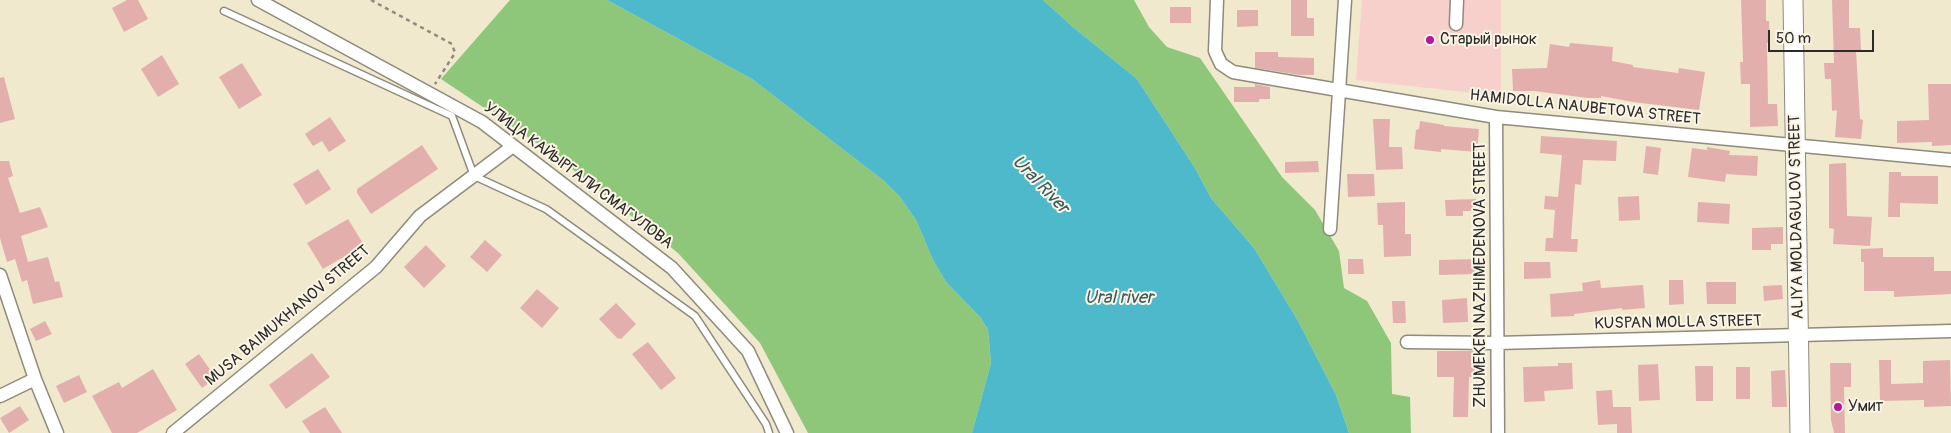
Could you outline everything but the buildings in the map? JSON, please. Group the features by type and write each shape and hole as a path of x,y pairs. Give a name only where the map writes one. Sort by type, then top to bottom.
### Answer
{"main road":[{"name":"ALIYA MOLDAGULOV STREET","path":"1793,0 1800,433"}],"street":[{"name":"УЛИЦА КАЙЫРГАЛИ СМАГУЛОВА","path":"258,0 482,122 672,268 748,351 787,433"},
{"name":"HAMIDOLLA NAUBETOVA STREET","path":"1217,0 1214,51 1221,64 1233,72 1496,117 1951,160"},
{"path":"1330,229 1345,0"},
{"path":"1456,24 1457,0"},
{"name":"ZHUMEKEN NAZHIMEDENOVA STREET","path":"1496,117 1498,433"},
{"name":"MUSA BAIMUKHANOV STREET","path":"173,433 376,267 420,216 513,146"},
{"path":"0,275 57,433"},
{"name":"KUSPAN MOLLA STREET","path":"1406,342 1497,343 1951,331"},
{"path":"0,396 36,379"}],"lane":[{"path":"224,11 452,116 474,176 546,209 695,316 766,424 769,433"}],"path":[{"path":"370,0 452,44 454,53 439,77"}],"shaded area":[{"name":"Старый рынок","path":"1362,0 1501,0 1501,96 1356,80"}],"green space":[{"path":"510,0 607,0 752,79 884,181 900,197 916,220 933,260 946,282 981,318 988,330 991,363 972,433 808,433 760,343 678,253 553,154 441,79"},
{"path":"1043,0 1134,0 1149,27 1167,47 1200,58 1282,177 1315,210 1339,251 1344,288 1367,301 1391,343 1392,394 1410,397 1411,433 1349,433 1336,395 1297,319 1254,248 1211,198 1195,168 1137,79"}],"water":[{"name":"Ural river","path":"607,0 1043,0 1137,79 1195,168 1211,198 1254,248 1297,319 1336,395 1349,433 972,433 991,363 988,330 981,318 946,282 933,260 916,220 900,197 884,181 752,79"}],"place":[{"name":"Старый рынок","path":"1430,40"},
{"name":"Умит","path":"1838,407"}],"water label":[{"name":"Ural River","path":"1040,185"}]}
